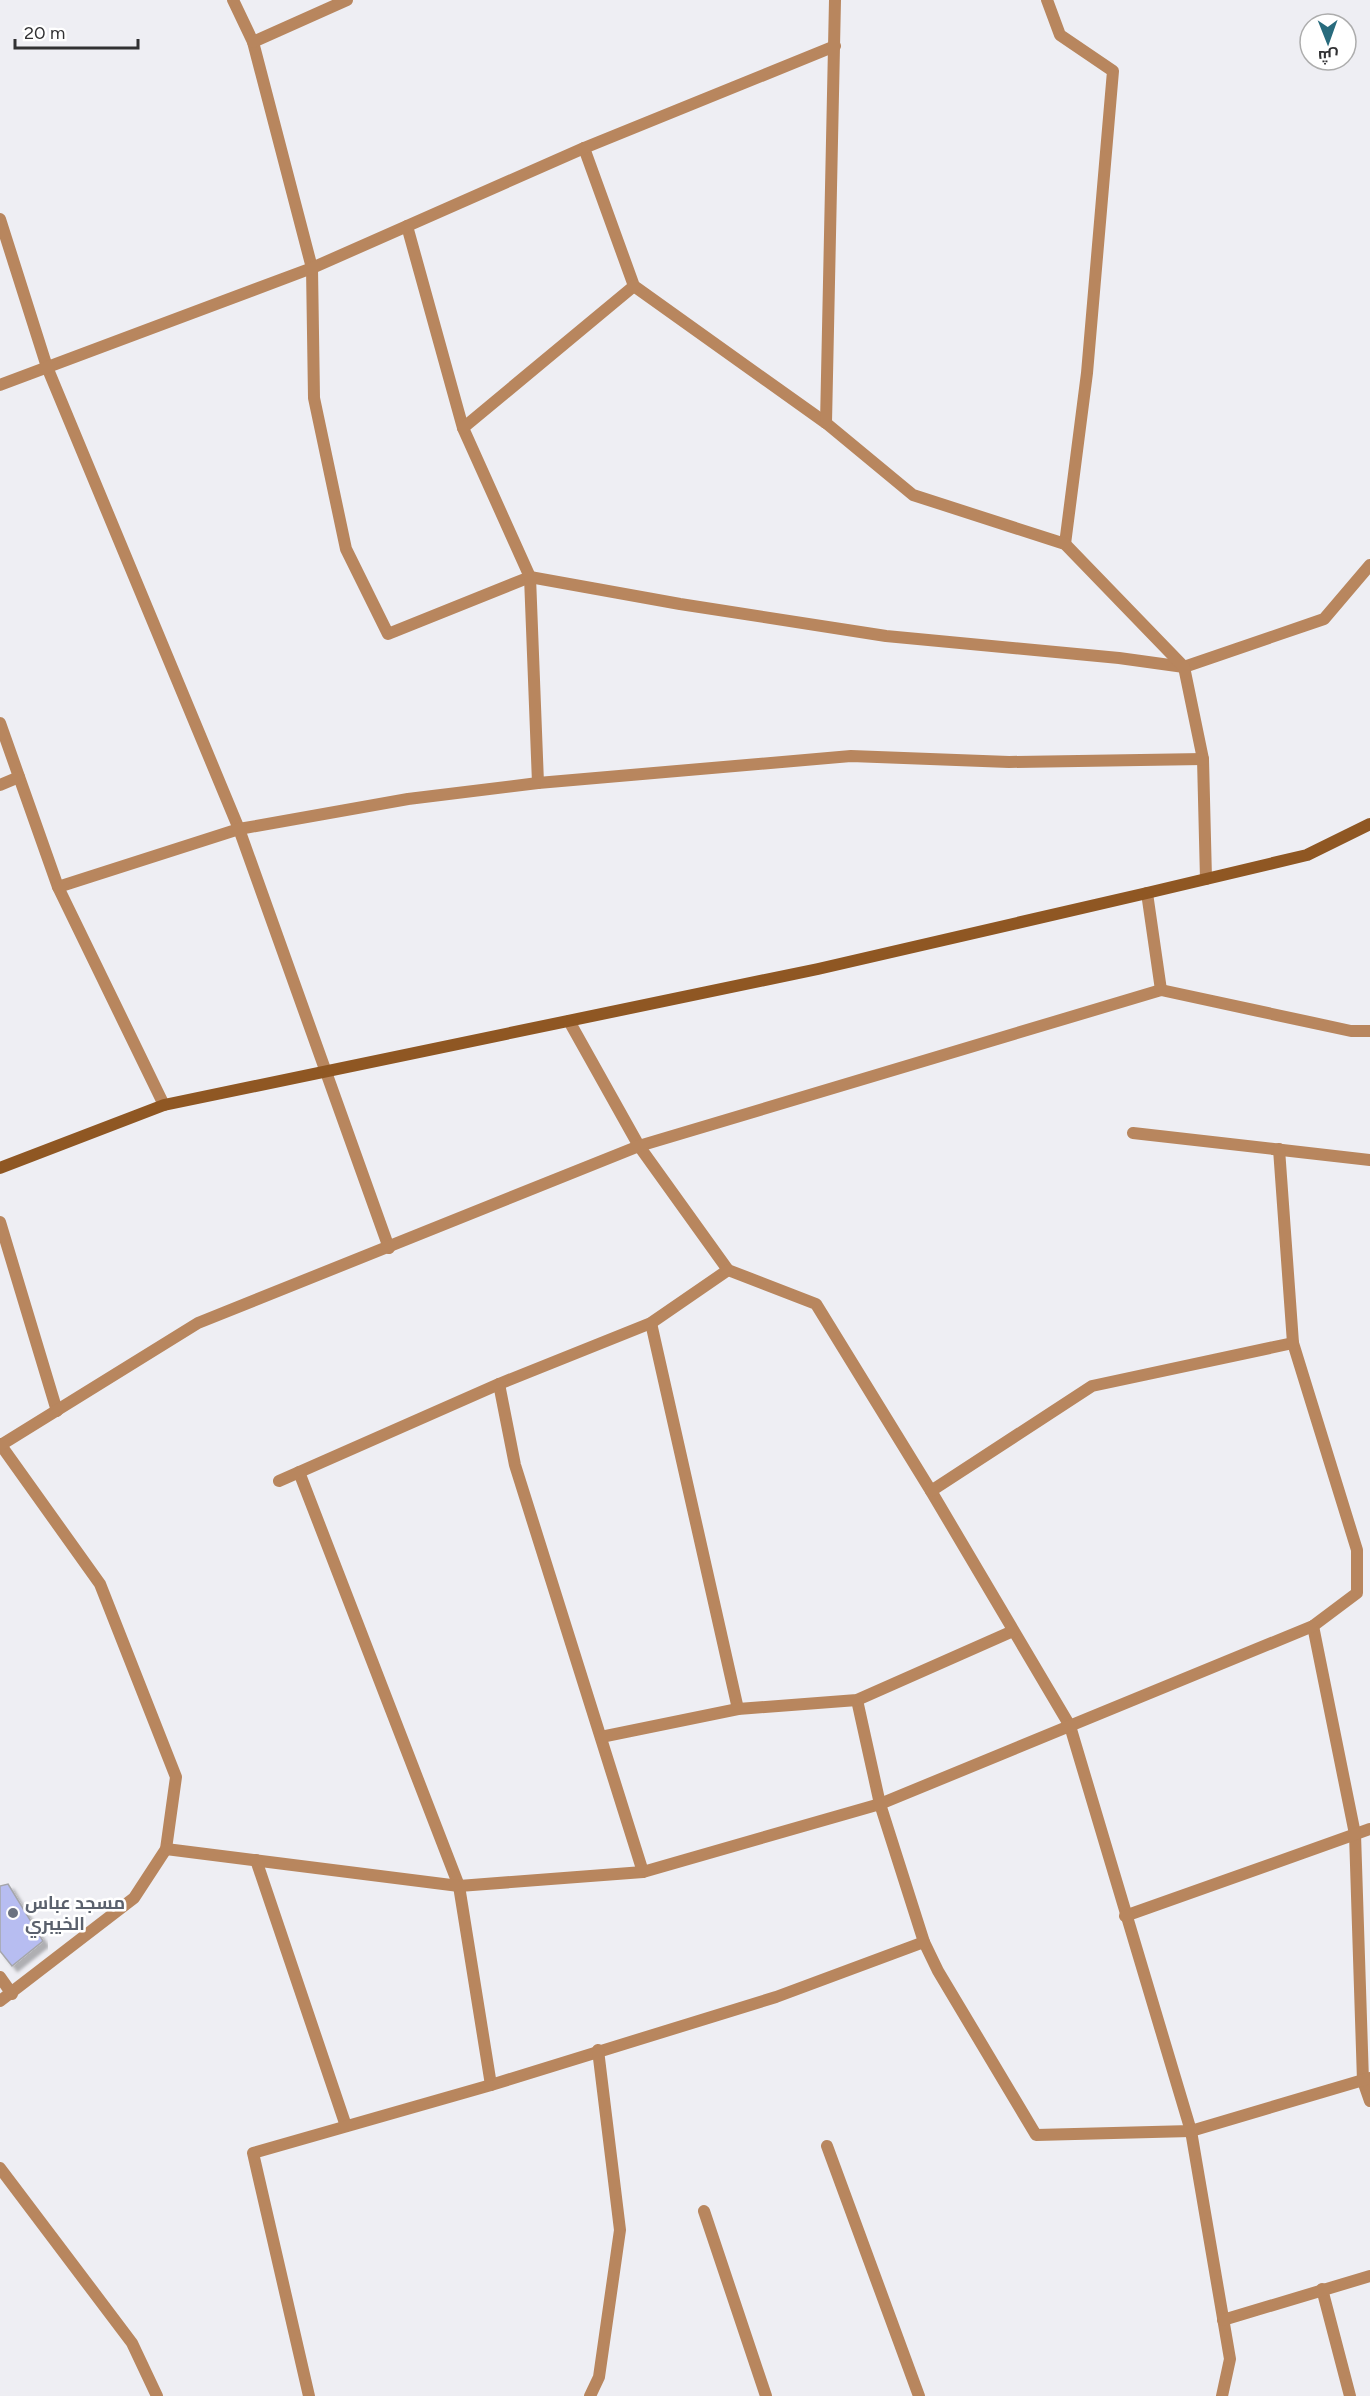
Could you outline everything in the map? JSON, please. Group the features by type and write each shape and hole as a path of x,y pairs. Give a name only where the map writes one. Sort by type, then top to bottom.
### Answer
{"main road":[{"path":"0,1168 164,1105 818,969 1147,893 1306,855 1370,824"}],"street":[{"path":"233,0 253,42 312,268 316,410 346,549 388,634 530,577 680,604 886,636 1119,658 1184,667 1324,619 1370,565"},
{"path":"253,42 347,0"},
{"path":"826,423 835,0"},
{"path":"1047,0 1060,35 1113,71 1087,374 1065,544"},
{"path":"0,385 312,268 584,148 835,46"},
{"path":"584,148 634,286 826,423 913,495 1065,544 1184,667 1203,759 1206,879"},
{"path":"0,219 47,367 239,828 388,1248"},
{"path":"407,226 463,428 530,577 538,783"},
{"path":"463,428 634,286"},
{"path":"0,723 58,887 164,1105"},
{"path":"58,887 239,828 408,799 538,783 851,756 1010,762 1203,759"},
{"path":"0,785 19,777"},
{"path":"1147,893 1161,990"},
{"path":"0,2001 134,1898 166,1849 176,1777 100,1584 0,1445 198,1323 639,1146 1161,990 1351,1031 1370,1031"},
{"path":"569,1021 639,1146 729,1270 816,1304 931,1491 1070,1726 1125,1917 1191,2131 1230,2359 1222,2396"},
{"path":"1134,1133 1370,1160"},
{"path":"166,1849 459,1886 643,1872 880,1804 1313,1626 1357,1593 1357,1550 1293,1343 1279,1149"},
{"path":"0,1222 57,1411"},
{"path":"279,1481 499,1384 651,1323 729,1270"},
{"path":"651,1323 738,1709"},
{"path":"931,1491 1092,1386 1293,1343"},
{"path":"499,1384 515,1465 643,1872"},
{"path":"298,1472 459,1886 491,2085"},
{"path":"1313,1626 1355,1834 1370,2101"},
{"path":"601,1737 738,1709 857,1700 1013,1631"},
{"path":"857,1700 880,1804 924,1942 938,1971 1036,2135 1191,2131 1367,2079"},
{"path":"1125,1917 1370,1829"},
{"path":"256,1860 346,2126"},
{"path":"309,2396 253,2153 491,2085 598,2050 776,1997 924,1942"},
{"path":"0,1977 12,1994"},
{"path":"590,2396 598,2377 620,2230 598,2050"},
{"path":"827,2146 919,2396"},
{"path":"0,2168 132,2343 157,2396"},
{"path":"705,2211 766,2396"},
{"path":"1223,2320 1370,2276"},
{"path":"1322,2289 1350,2396"}],"building":[{"name":"مسجد عباس الخيبري","path":"8,1884 43,1941 12,1966 0,1951 0,1886"}],"place":[{"name":"مسجد عباس الخيبري","path":"13,1913"}]}
